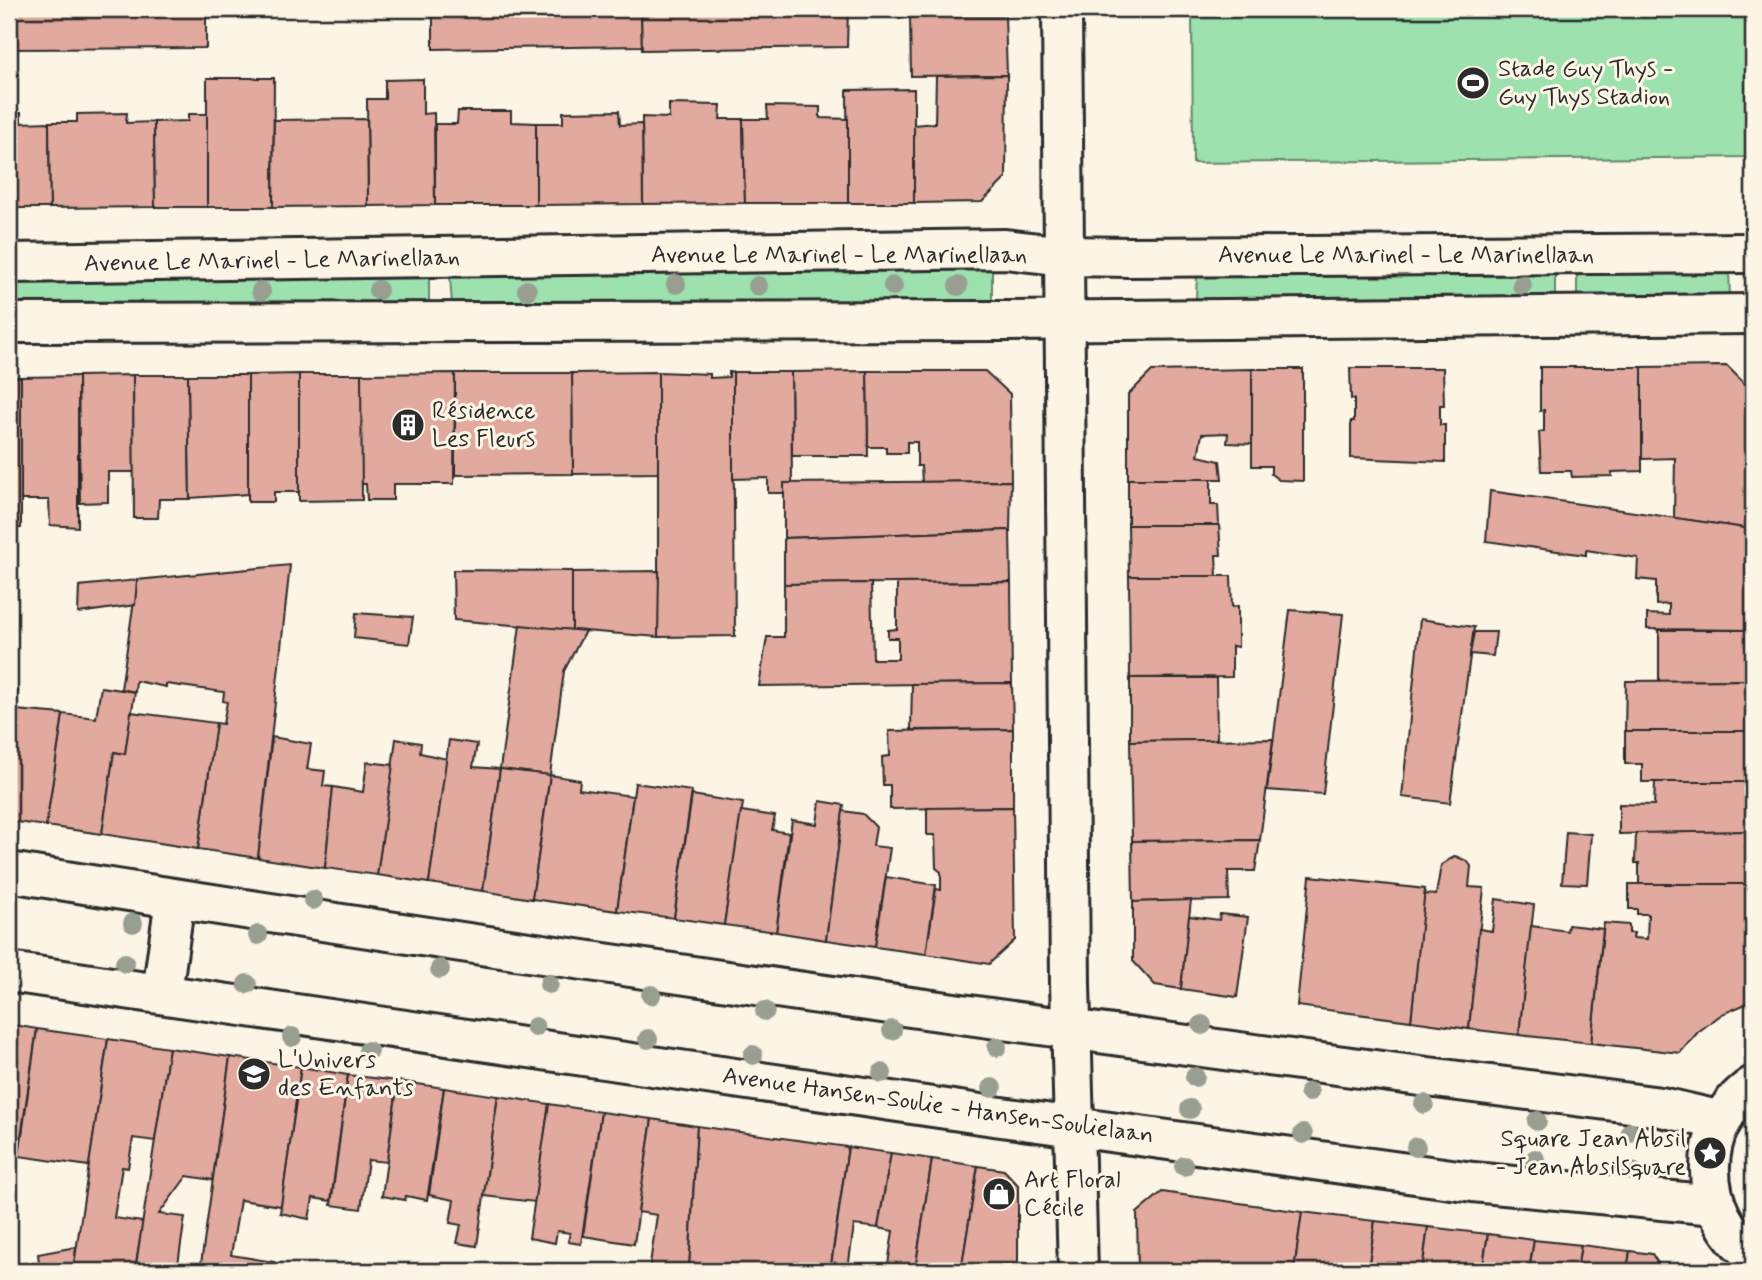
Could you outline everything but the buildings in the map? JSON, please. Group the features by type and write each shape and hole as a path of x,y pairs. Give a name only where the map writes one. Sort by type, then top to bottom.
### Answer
{"street":[{"path":"1062,9 1072,1030 1078,1271"},
{"name":"Avenue Le Marinel - Le Marinellaan","path":"9,263 1005,250 1065,256 1753,253"},
{"path":"9,323 1066,320 1753,314"},
{"path":"9,872 345,926 1072,1030 1661,1107 1721,1121"},
{"path":"162,993 176,899"},
{"name":"Avenue Hansen-Soulie - Hansen-Soulielaan","path":"9,972 1473,1182 1715,1205"},
{"path":"1753,1086 1734,1102 1721,1121 1711,1148 1709,1176 1715,1205 1726,1227 1753,1254"}],"green space":[{"name":"Stade Guy Thys - Guy Thys Stadion","path":"1192,9 1753,9 1753,157 1193,163"},
{"path":"992,269 992,303 452,305 450,277"},
{"path":"1729,269 1730,298 1577,299 1577,271"},
{"path":"1555,271 1555,298 1196,300 1197,274"},
{"path":"429,278 429,304 9,306 9,279"}],"place":[{"name":"Stade Guy Thys - Guy Thys Stadion","path":"1473,83"},
{"name":"Résidence Les Fleurs","path":"408,425"},
{"name":"L'Univers des Enfants","path":"254,1074"},
{"name":"Square Jean Absil - Jean Absilsquare","path":"1710,1153"},
{"name":"Art Floral Cécile","path":"999,1194"}]}
